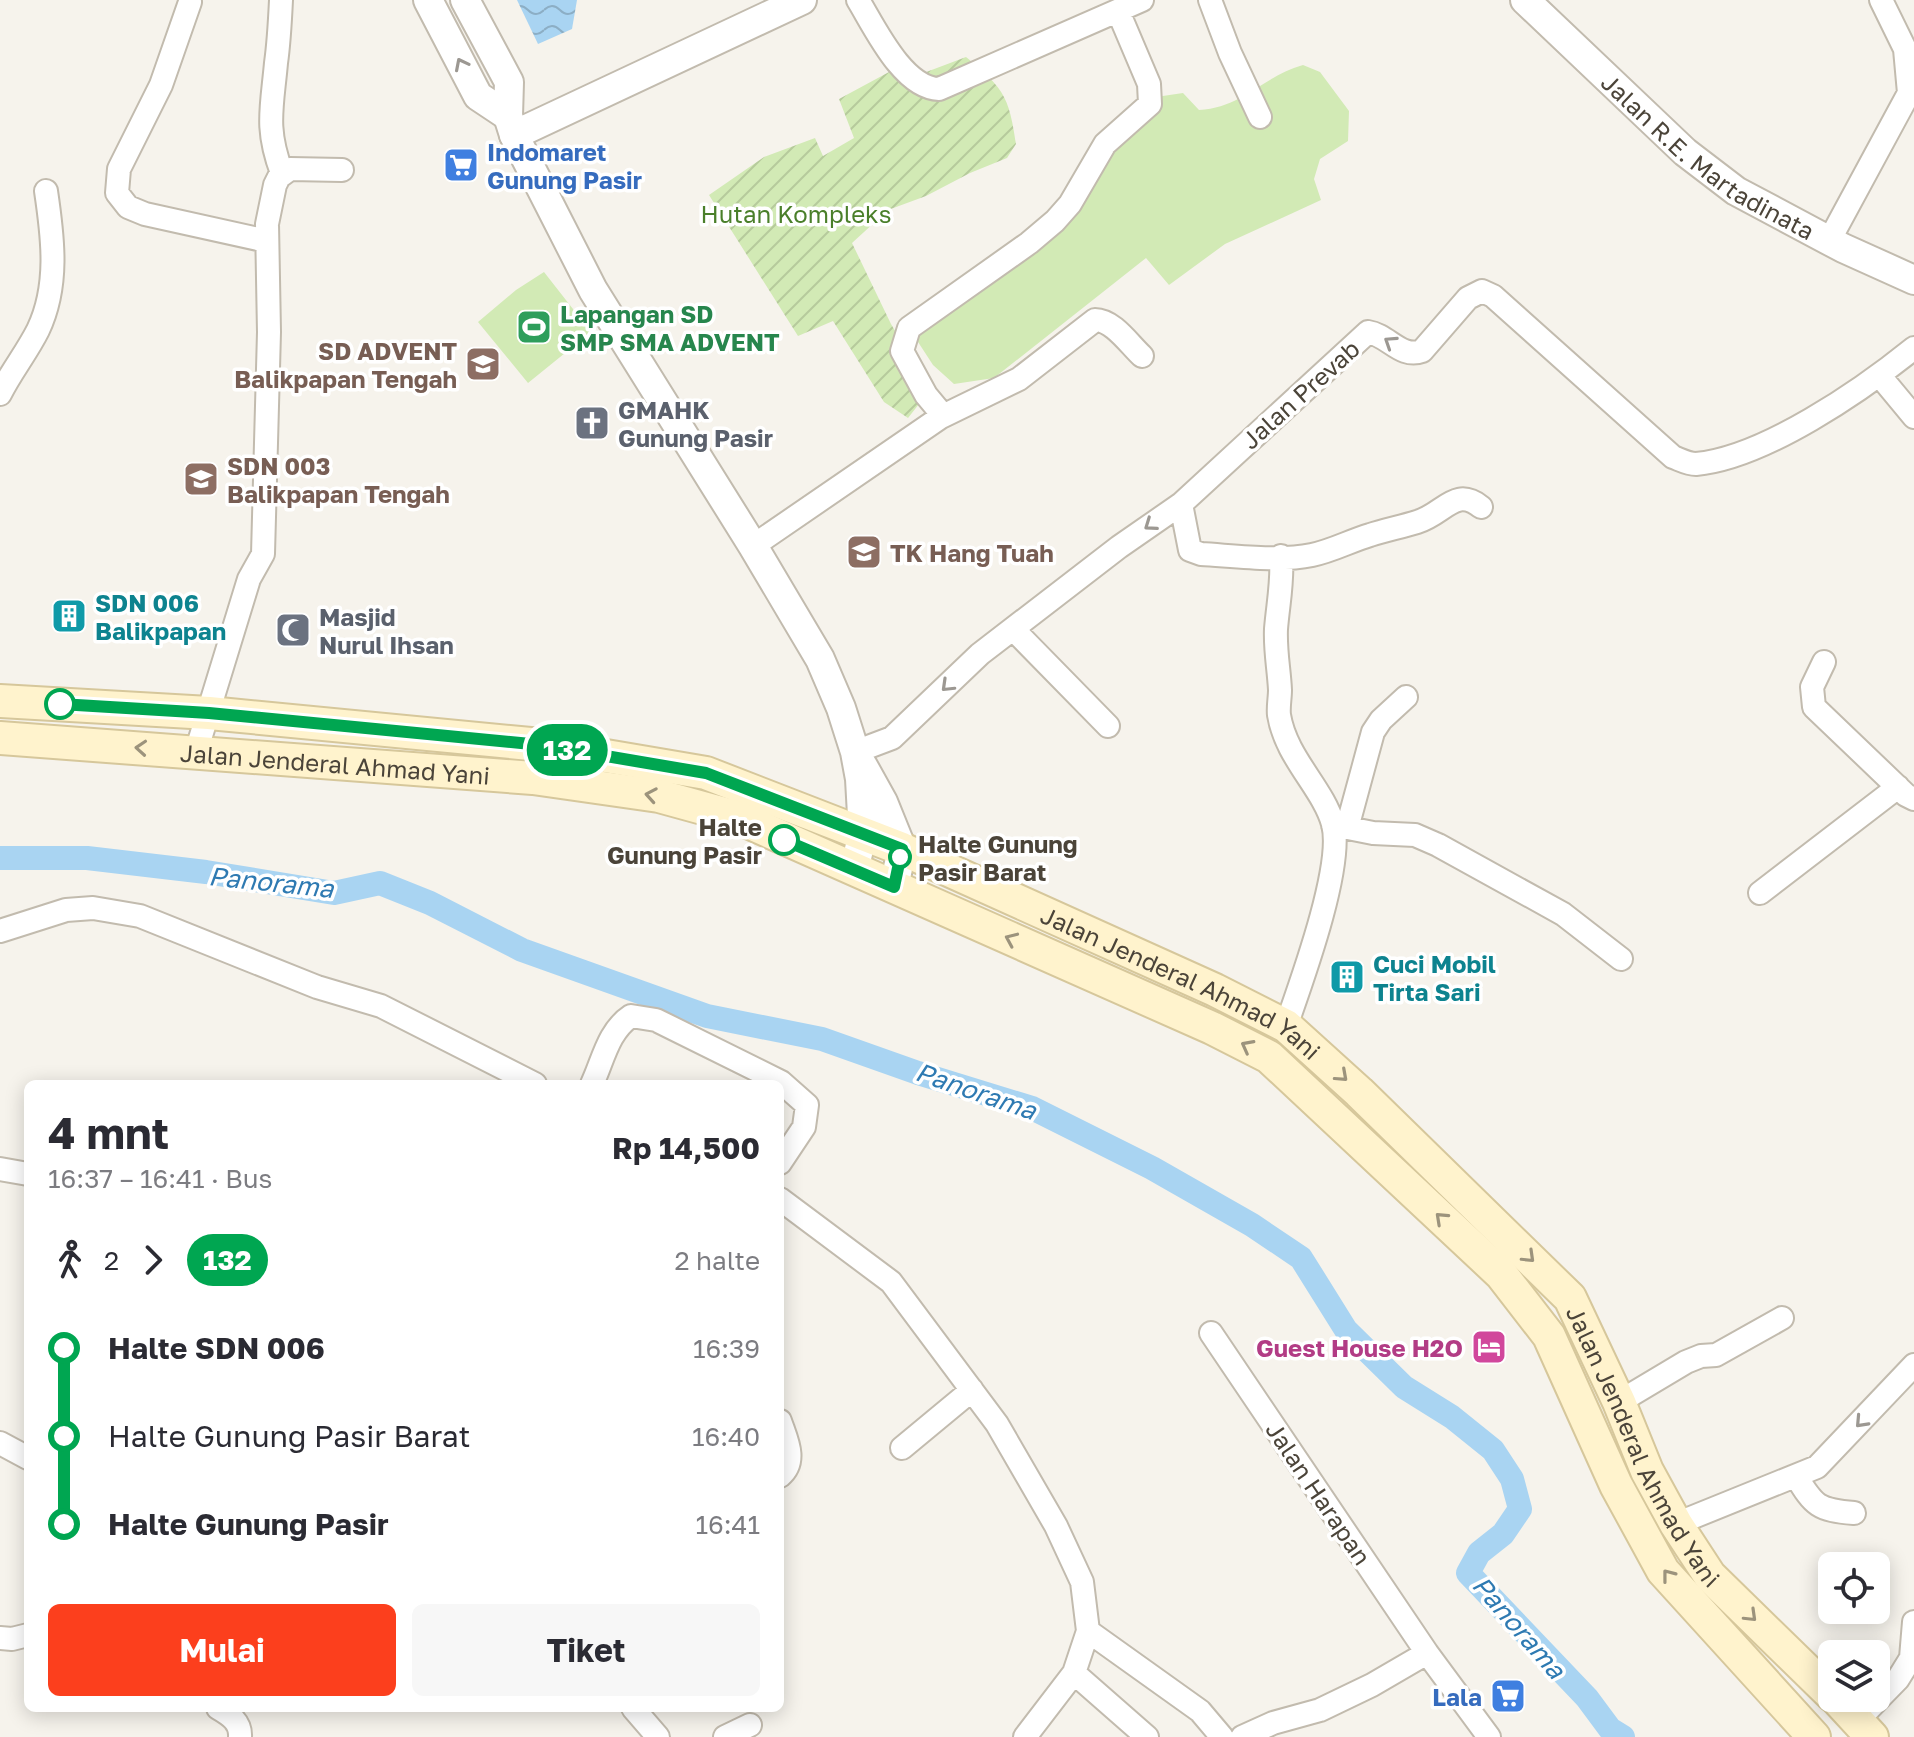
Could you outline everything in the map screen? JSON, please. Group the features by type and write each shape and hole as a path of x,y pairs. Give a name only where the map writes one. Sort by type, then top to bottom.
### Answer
{"main road":[{"name":"Jalan Jenderal Ahmad Yani","path":"0,701 209,713 541,745 706,773 902,849 1215,990 1286,1026 1359,1092 1570,1298 1619,1402 1647,1471 1676,1524 1710,1576 1818,1681"},
{"name":"Jalan Jenderal Ahmad Yani","path":"0,738 533,778 659,796 739,818 1212,1028 1269,1057 1511,1286 1549,1336 1616,1485 1663,1571 1814,1737"}],"street":[{"path":"281,0 270,103 271,140 282,173"},
{"path":"428,0 478,96 511,126 593,290 820,659 855,752 883,802 902,849 894,887"},
{"path":"465,0 509,82 511,126"},
{"path":"511,126 802,0"},
{"path":"858,0 909,76 930,89 946,87 1142,0"},
{"path":"1210,0 1230,53 1260,117"},
{"name":"Jalan R.E. Martadinata","path":"1525,0 1685,152 1736,191 1829,241 1914,280"},
{"path":"1829,241 1909,93 1905,49 1881,0"},
{"path":"190,2 161,85 119,169 117,193 128,207 145,214 267,241"},
{"path":"941,417 902,351 909,328 1055,221 1070,204 1105,144 1150,104 1149,84 1118,11"},
{"path":"196,752 249,579 263,554 269,332 267,224 275,185 282,173 290,169 342,170"},
{"path":"0,394 46,312 54,266 46,191"},
{"name":"Jalan Prevab","path":"855,752 892,738 980,654 1119,547 1181,504 1368,332 1375,333 1405,352 1413,354 1422,351 1468,298 1482,291 1493,296 1673,457 1695,464 1730,456 1785,435 1880,376 1914,348"},
{"path":"753,546 941,417 1019,379 1095,320 1110,325 1142,356"},
{"path":"1880,376 1914,417"},
{"path":"1181,504 1190,550 1201,554 1281,556 1312,555 1420,521 1439,513 1458,498 1468,498 1481,507"},
{"path":"1281,556 1281,593 1274,656 1280,689 1279,715 1295,759 1340,826 1415,835 1438,845 1563,914 1621,959"},
{"path":"1013,629 1108,726"},
{"path":"1760,893 1906,793 1814,707 1812,687 1824,662"},
{"path":"1286,1026 1312,950 1340,826 1373,732 1381,720 1406,697"},
{"path":"854,870 863,833 855,752"},
{"path":"0,931 66,910 93,908 140,916 317,987 381,1006 527,1080"},
{"path":"594,1080 608,1044 631,1016 656,1020 777,1080"},
{"path":"784,1085 807,1105 804,1127 784,1157"},
{"path":"0,1169 24,1173"},
{"path":"784,1210 891,1282 997,1424 1056,1526 1082,1582 1088,1631 1074,1673 1025,1737"},
{"path":"1619,1402 1686,1362 1715,1355 1782,1318"},
{"name":"Jalan Harapan","path":"1211,1333 1427,1653 1489,1737"},
{"path":"1676,1524 1823,1463 1914,1365"},
{"path":"902,1448 972,1390"},
{"path":"784,1432 790,1459 784,1473"},
{"path":"0,1443 24,1456"},
{"path":"1796,1476 1815,1505 1830,1511 1854,1513"},
{"path":"1890,1684 1898,1679 1911,1658 1914,1622"},
{"path":"1088,1631 1200,1711 1222,1737"},
{"path":"0,1638 24,1636"},
{"path":"1242,1737 1273,1723 1320,1710 1427,1653"},
{"path":"1074,1673 1147,1737"},
{"path":"224,1712 233,1718 240,1730 240,1737"},
{"path":"636,1712 658,1737"},
{"path":"725,1737 750,1725"}],"green space":[{"name":"Hutan Kompleks","path":"966,57 1002,94 1016,144 1007,158 888,210 852,243 891,324 930,390 908,418 884,402 833,321 798,336 709,195 764,157 815,138 823,156 854,138 839,99 902,65 921,74"},
{"path":"1303,65 1320,72 1349,111 1348,141 1320,159 1314,179 1321,200 1225,244 1169,285 1146,258 994,378 954,384 933,365 907,325 1039,222 1156,97 1183,93 1199,110 1215,108"},
{"name":"Lapangan SD SMP SMA ADVENT","path":"544,272 591,332 528,383 478,322 516,290"}],"water":[{"path":"517,0 577,0 572,29 538,44"}],"waterway":[{"name":"Panorama","path":"0,858 87,858 206,872 334,893 380,883 430,903 522,950 707,1016 822,1039 1032,1108 1152,1168 1252,1225 1301,1258 1346,1330 1404,1387 1452,1417 1493,1450 1512,1479 1520,1509 1503,1534 1479,1553 1468,1573 1587,1698 1610,1729 1623,1737"}],"bus line":[{"name":"132","path":"60,704 209,713 541,745 706,773 902,849 894,887 784,840"}],"place":[{"name":"Indomaret Gunung Pasir","path":"461,165"},
{"name":"Lapangan SD SMP SMA ADVENT","path":"534,327"},
{"name":"SD ADVENT Balikpapan Tengah","path":"483,364"},
{"name":"GMAHK Gunung Pasir","path":"592,423"},
{"name":"SDN 003 Balikpapan Tengah","path":"201,479"},
{"name":"TK Hang Tuah","path":"864,552"},
{"name":"SDN 006 Balikpapan","path":"69,616"},
{"name":"Masjid Nurul Ihsan","path":"293,630"},
{"name":"Halte Gunung Pasir","path":"784,840"},
{"name":"Halte Gunung Pasir Barat","path":"900,857"},
{"name":"Cuci Mobil Tirta Sari","path":"1347,977"},
{"name":"Guest House H2O","path":"1489,1347"},
{"name":"Lala","path":"1508,1696"}]}
